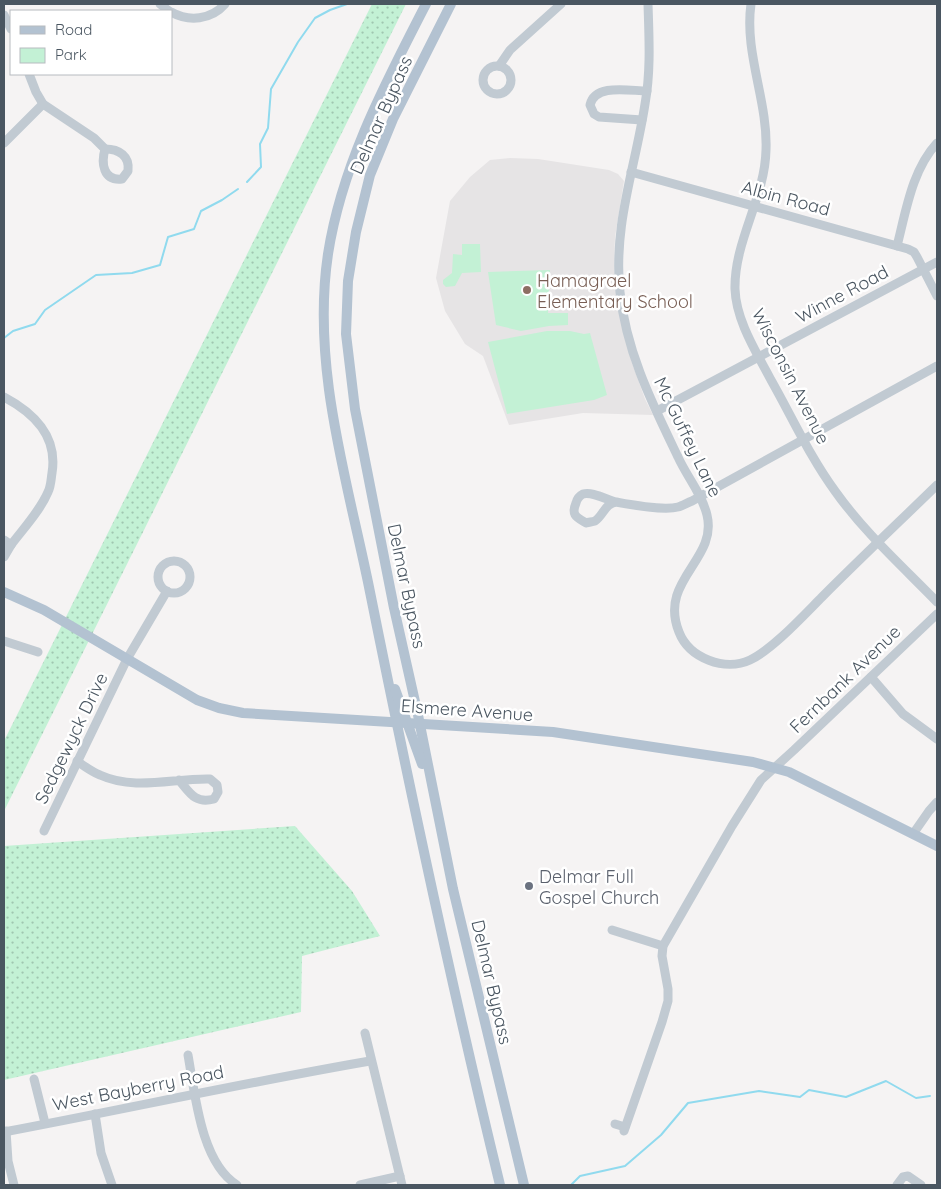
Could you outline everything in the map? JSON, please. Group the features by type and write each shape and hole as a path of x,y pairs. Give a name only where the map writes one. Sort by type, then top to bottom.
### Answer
{"main road":[{"name":"Delmar Bypass","path":"426,4 383,89 356,150 336,217 326,276 324,337 335,425 396,722 457,1008 500,1185"},
{"name":"Delmar Bypass","path":"451,4 393,119 370,175 356,232 348,281 346,334 355,409 394,608 420,723 466,947 524,1185"},
{"name":"Elsmere Avenue","path":"4,592 44,610 197,700 219,708 244,713 554,732 753,762 775,767 801,778 937,846"},
{"path":"371,596 397,697 420,754 444,840"}],"street":[{"path":"172,13 185,18 204,18 215,13 225,4"},
{"path":"499,66 510,50 561,4"},
{"name":"Mc Guffey Lane","path":"648,4 647,91 620,229 618,259 620,293 630,344 638,372 679,460 701,497 707,514 709,532 703,550 679,585 675,605 678,632 685,643 698,654 715,662 726,665 738,664 758,655 807,612 937,485"},
{"name":"Wisconsin Avenue","path":"752,4 750,30 766,135 764,168 739,258 735,291 743,324 759,358 834,491 858,522 937,602"},
{"path":"4,15 10,27"},
{"path":"29,75 43,104 94,138 105,149"},
{"path":"642,120 599,117 594,114 590,105 594,96 602,92 647,91"},
{"path":"4,143 43,104"},
{"path":"897,246 913,188 923,161 937,144"},
{"name":"Albin Road","path":"631,172 914,252 937,296"},
{"name":"Winne Road","path":"657,411 937,262"},
{"path":"616,502 608,505 596,520 586,523 578,518 573,509 577,499 583,494 590,494 616,502 677,508 701,497 937,366"},
{"path":"4,398 21,406 38,420 48,439 54,462 49,491 33,516 7,543 4,557"},
{"name":"Sedgewyck Drive","path":"44,831 127,659 167,591"},
{"name":"Fernbank Avenue","path":"663,946 744,805 761,780 937,614"},
{"path":"4,641 38,652"},
{"path":"870,677 903,714 937,739"},
{"path":"77,761 98,775 114,780 147,784 179,780"},
{"path":"913,834 937,802"},
{"path":"612,930 663,946 662,956 668,989 668,1001 662,1022 625,1129 615,1124"},
{"path":"360,1185 401,1181 370,1060 365,1033"},
{"path":"188,1055 204,1139 213,1158 232,1182 237,1185"},
{"name":"West Bayberry Road","path":"5,1132 370,1060"},
{"path":"34,1079 45,1123"},
{"path":"95,1114 101,1153 112,1185"},
{"path":"5,1132 10,1172 14,1185"},
{"path":"897,1185 903,1177 908,1176 921,1185"}],"shaded area":[{"name":"Hamagrael Elementary School","path":"510,158 538,159 609,170 618,174 624,181 615,237 614,262 617,300 632,363 653,415 583,413 509,425 483,356 465,344 445,311 436,278 450,201 470,177 490,160"}],"green space":[{"path":"372,4 406,4 4,811 4,741"},
{"path":"462,244 480,244 481,272 462,273 455,286 446,287 443,284 443,280 452,273 453,254 462,255"},
{"path":"550,270 548,313 568,313 568,325 521,331 496,325 488,272"},
{"path":"547,331 590,333 607,395 594,400 507,414 488,342"},
{"path":"295,826 352,891 380,936 302,956 301,1012 4,1080 4,846"}],"waterway":[{"path":"247,182 261,167 260,144 268,128 271,89 298,42 315,18 347,4"},
{"path":"4,338 13,331 35,324 45,310 96,275 132,273 160,265 168,237 194,229 201,211 238,189"},
{"path":"571,1185 580,1176 625,1166 661,1135 688,1103 759,1091 800,1097 809,1090 846,1097 886,1081 916,1098 930,1096"}],"place":[{"name":"Hamagrael Elementary School","path":"527,290"},
{"name":"Delmar Full Gospel Church","path":"529,886"}]}
